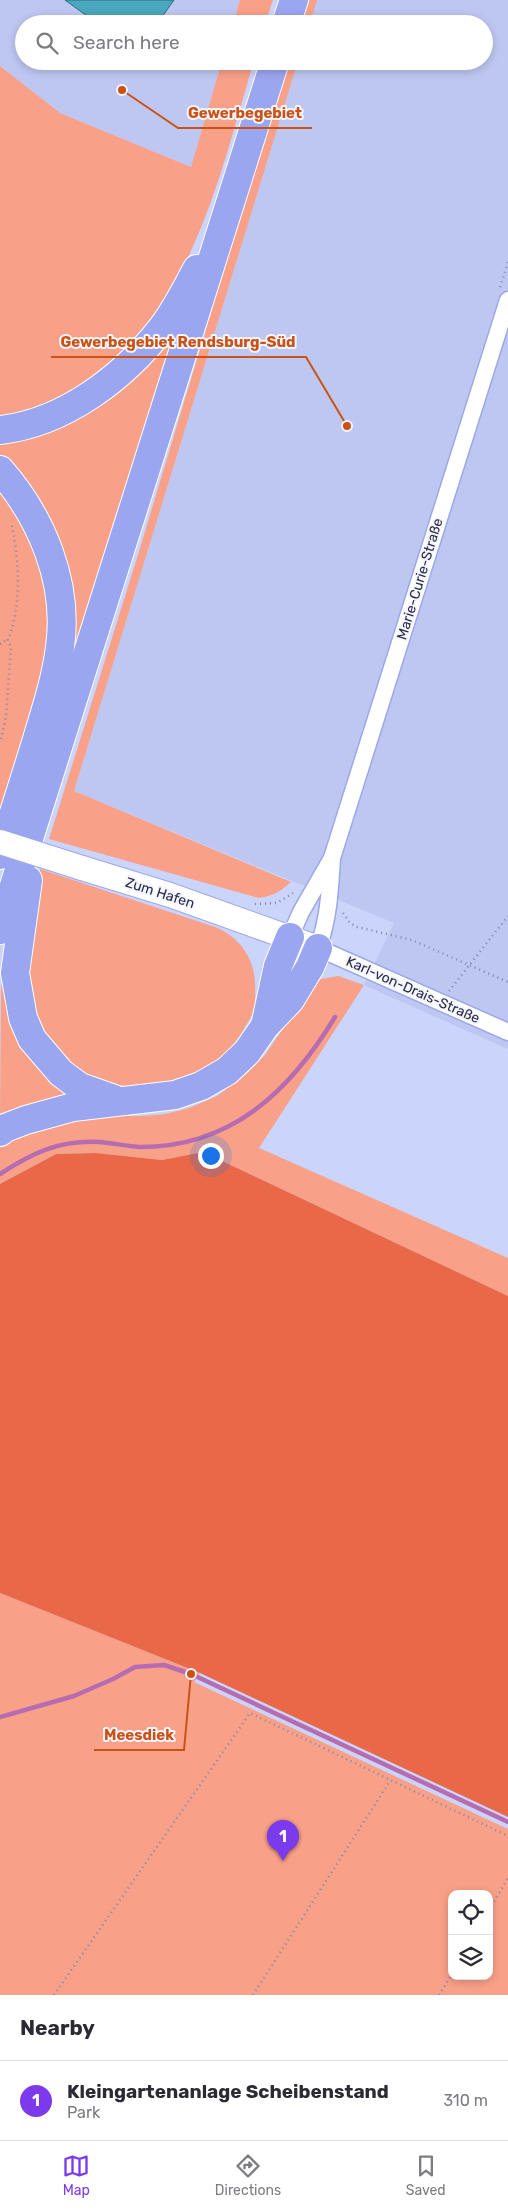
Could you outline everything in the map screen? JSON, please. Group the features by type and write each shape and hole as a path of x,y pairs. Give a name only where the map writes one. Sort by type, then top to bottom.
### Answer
{"highway":[{"path":"289,15 294,0"},
{"path":"0,930 271,70"},
{"path":"0,430 30,424 71,406 106,383 146,346 172,314 199,266 241,170"},
{"path":"0,470 30,509 43,536 57,579 62,625 56,676 0,855"},
{"path":"34,818 24,917 15,973 23,1018 32,1039 61,1073 80,1087 118,1100"},
{"path":"265,1026 276,973 290,937"},
{"path":"0,1132 5,1128 73,1106 175,1095 201,1086 227,1071 247,1052 265,1026 290,1000 300,985 318,948"}],"main road":[{"name":"Zum Hafen","path":"0,842 170,895 318,948"}],"street":[{"name":"Marie-Curie-Straße","path":"290,937 300,912 332,858 508,300"},
{"name":"Marie-Curie-Straße","path":"318,948 328,912 332,858"},
{"name":"Karl-von-Drais-Straße","path":"318,948 508,1032"}],"path":[{"path":"0,644 8,640 13,628 17,584 17,550 9,518"},
{"path":"1,739 6,717 11,647 8,640"},
{"path":"340,906 346,918 357,926 412,940 508,982"},
{"path":"440,1002 508,916"},
{"path":"54,1995 250,1713 508,1836"},
{"path":"253,1995 390,1781"},
{"path":"493,1903 508,1878"},
{"path":"439,1995 448,1980"}],"shaded area":[{"path":"0,0 240,0 236,15 15,15 15,70 219,70 191,167 60,113 0,66"},
{"path":"240,0 273,0 268,15 236,15"},
{"path":"306,0 317,0 313,15 301,15"},
{"path":"317,0 508,0 508,1049 364,985 394,923 74,791 295,70 493,70 493,15 313,15"},
{"path":"0,66 60,113 191,167 219,70 251,70 228,150 196,239 176,280 151,319 121,353 84,382 44,404 0,416"},
{"path":"284,70 295,70 74,791 291,882 276,893 259,898 49,839 137,558"},
{"path":"183,317 58,700 67,636 5,458 0,455 0,436 12,435"},
{"path":"0,481 16,502 46,579 49,636 36,702 0,809"},
{"path":"40,869 215,927 238,942 252,964 255,982 255,1002 251,1016 231,1047 214,1062 194,1073 172,1081 150,1085 126,1086 104,1082 83,1075 66,1063 42,1034 26,1002 30,912"},
{"path":"338,976 364,985 259,1148 508,1258 508,1296 203,1152 162,1160 96,1153 56,1154 0,1184 0,1144 43,1124 103,1116 165,1114 189,1108 217,1096 245,1075 265,1055 316,980"},
{"path":"1,985 4,985 82,1095 0,1120"},
{"path":"203,1152 508,1296 508,1817 200,1673 0,1593 0,1184 56,1154 96,1153 162,1160"},
{"path":"0,1593 200,1673 194,1682 508,1829 508,1995 0,1995"}],"building":[{"path":"65,0 174,0 163,15 86,15"}],"waterway":[{"path":"0,1174 46,1149 71,1143 99,1142 140,1147 173,1144 203,1137 230,1125 255,1110 278,1091 298,1069 335,1017"},
{"path":"0,1717 74,1696 135,1667 164,1665 191,1674 508,1822"}],"place":[{"name":"Gewerbegebiet","path":"122,90"},
{"name":"Gewerbegebiet Rendsburg-Süd","path":"347,426"},
{"name":"Meesdiek","path":"191,1674"},
{"name":"Kleingartenanlage Scheibenstand","path":"283,1861"}]}
